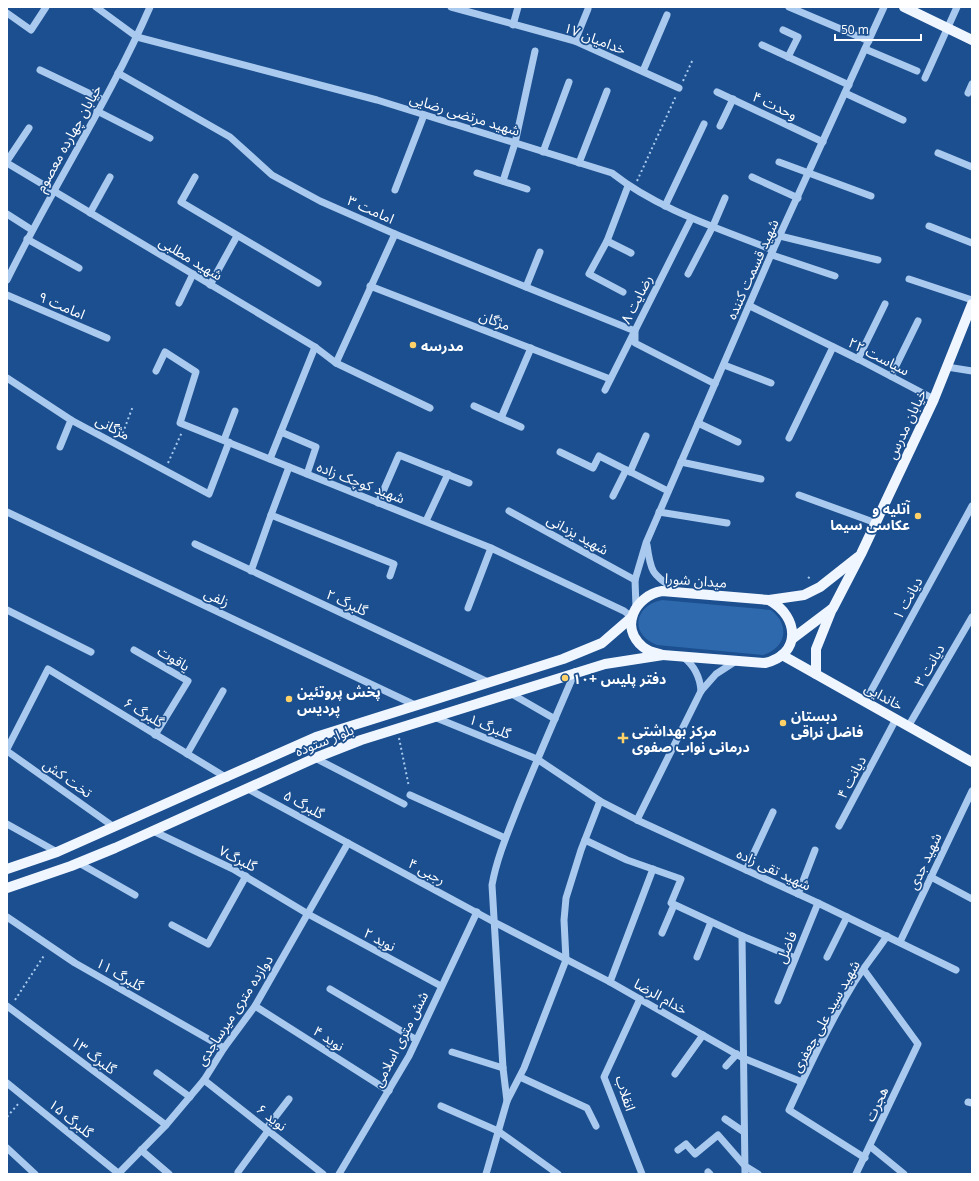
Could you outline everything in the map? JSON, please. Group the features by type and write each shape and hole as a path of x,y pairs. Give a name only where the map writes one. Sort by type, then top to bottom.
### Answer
{"main road":[{"path":"904,7 972,40"},
{"name":"خیابان مدرس","path":"816,674 816,649 833,608 876,523 934,399 972,304"},
{"name":"میدان شورا","path":"634,612 640,601 654,592 662,591 770,600 804,595 820,587 861,554"},
{"path":"770,600 786,612 792,630 792,639"},
{"path":"634,612 632,625 637,641 649,652 683,657 765,663 776,660 782,655 792,639 833,608"},
{"name":"بلوار ستوده","path":"7,868 57,852 316,738 563,658 602,643 634,612"},
{"name":"بلوار ستوده","path":"7,888 79,863 153,832 315,758 397,728 575,672 605,664 663,655"},
{"name":"خاندایی","path":"782,655 909,725 972,762"}],"street":[{"path":"7,13 31,30 46,7"},
{"path":"96,7 137,37"},
{"name":"خیابان چهارده معصوم","path":"7,280 27,239 137,37 150,7"},
{"name":"خدامیان ۱۷","path":"451,7 468,9 513,25 575,41 679,88"},
{"path":"513,25 518,7"},
{"path":"789,7 869,41"},
{"name":"شهید قسمت کننده","path":"634,612 635,580 646,543 750,306 772,252 884,7"},
{"path":"925,78 957,7"},
{"path":"575,41 588,9"},
{"path":"643,72 667,15"},
{"path":"783,30 798,37 788,57"},
{"name":"شهید مرتضی رضایی","path":"137,37 369,98 612,173 631,187 691,219 713,226 772,252 835,276"},
{"path":"762,45 849,85"},
{"path":"866,49 917,71"},
{"path":"503,181 515,143 535,51"},
{"path":"40,70 103,100"},
{"name":"امامت ۳","path":"118,73 230,137 272,175 320,201 395,234 635,330"},
{"path":"543,152 569,82"},
{"path":"968,93 972,84"},
{"path":"579,163 607,91"},
{"name":"وحدت ۴","path":"717,92 823,142"},
{"path":"845,93 903,120"},
{"path":"720,126 733,99"},
{"path":"97,111 150,138"},
{"path":"395,190 424,115"},
{"path":"665,206 704,124"},
{"path":"7,162 29,128"},
{"path":"938,153 972,167"},
{"name":"شهید مطلبی","path":"7,162 315,347 336,362 430,408"},
{"path":"779,162 871,196"},
{"path":"477,173 527,189"},
{"path":"90,212 110,177"},
{"path":"195,177 181,202 318,283"},
{"path":"752,177 798,198"},
{"path":"623,292 589,274 607,241 631,187"},
{"path":"688,274 713,226 725,198"},
{"path":"7,214 32,230"},
{"name":"رضایت ۸","path":"605,390 691,219"},
{"path":"929,226 972,243"},
{"path":"336,362 395,234"},
{"path":"210,285 237,236"},
{"path":"780,236 878,260"},
{"path":"27,239 79,268"},
{"path":"607,241 631,254"},
{"path":"526,287 540,252"},
{"path":"179,303 193,274"},
{"path":"909,279 972,300"},
{"name":"مژگان","path":"370,286 610,379"},
{"name":"امامت ۹","path":"7,295 106,338"},
{"path":"858,359 885,304"},
{"name":"سیاست ۲۲","path":"750,306 858,359 934,399"},
{"path":"890,376 918,321"},
{"path":"635,330 635,342 715,384"},
{"path":"270,459 315,347"},
{"path":"788,438 833,347"},
{"path":"501,418 531,348"},
{"path":"156,371 165,352 196,372 180,423 186,425"},
{"path":"724,364 771,383"},
{"path":"947,367 972,371"},
{"name":"مژگانی","path":"7,378 72,420 209,494 227,441"},
{"path":"474,406 521,427"},
{"path":"227,441 234,412"},
{"path":"60,447 72,420"},
{"path":"698,423 738,442"},
{"name":"شهید کوچک زاده","path":"186,425 490,548 624,612 634,612"},
{"path":"281,432 316,447 307,474"},
{"path":"612,496 628,471 646,436"},
{"path":"560,452 593,468 599,456 668,490"},
{"path":"378,503 398,455 469,483"},
{"path":"681,462 761,479"},
{"path":"251,571 289,467"},
{"path":"426,522 448,474"},
{"path":"800,495 876,523"},
{"name":"دیانت ۱","path":"865,702 972,506"},
{"name":"شهید یزدانی","path":"509,511 635,580"},
{"name":"زلفی","path":"7,512 415,705"},
{"path":"659,512 727,523"},
{"path":"271,515 394,564 390,576"},
{"path":"646,543 649,561 654,574 678,592"},
{"name":"گلبرگ ۲","path":"195,544 488,682"},
{"path":"468,608 490,548"},
{"path":"7,610 91,652"},
{"name":"دیانت ۳","path":"909,725 972,617"},
{"name":"یاقوت","path":"134,650 188,681 156,735"},
{"path":"683,657 690,662 698,674 701,691"},
{"path":"637,820 701,691 716,674 736,661"},
{"name":"گلبرگ ۶","path":"7,750 48,669 227,778"},
{"path":"507,1101 503,1068 500,986 494,922 492,885 494,872 505,838 537,759 575,672"},
{"path":"187,754 223,691"},
{"path":"510,693 555,719"},
{"name":"گلبرگ ۱","path":"434,717 537,759 600,801"},
{"name":"دیانت ۴","path":"840,826 896,719"},
{"name":"تخت کش","path":"7,750 114,826"},
{"path":"315,758 404,804"},
{"name":"گلبرگ ۵","path":"248,788 348,843"},
{"name":"شهید جدی","path":"900,942 972,791"},
{"path":"410,795 505,838"},
{"path":"486,1174 507,1101 520,1077 566,960 564,920 566,898 585,840 600,801"},
{"name":"شهید تقی زاده","path":"600,801 637,820 818,903 956,970"},
{"path":"746,870 773,812"},
{"path":"7,824 57,852"},
{"name":"گلبرگ۷","path":"153,832 246,876 308,914"},
{"path":"585,840 626,860 681,879 671,904 742,936 796,958"},
{"name":"رجبی ۴","path":"348,843 566,960"},
{"name":"دوازده متری میرساجدی","path":"118,1173 166,1125 204,1080 224,1048 255,1006 348,843"},
{"path":"798,894 815,850"},
{"path":"79,863 135,895"},
{"path":"610,982 653,869"},
{"path":"172,925 208,944 246,876"},
{"path":"931,877 972,899"},
{"name":"فاضل","path":"778,1001 818,903"},
{"path":"662,933 674,905"},
{"name":"شش متری اسلامی","path":"339,1174 389,1091 408,1056 477,912"},
{"name":"نوید ۲","path":"308,914 441,986"},
{"name":"گلبرگ ۱۱","path":"7,917 76,963 224,1048"},
{"path":"827,957 847,917"},
{"path":"697,957 711,922"},
{"path":"742,936 740,1056 745,1170"},
{"name":"شهید سید علی جعفری","path":"865,1158 789,1110 839,1011 887,936"},
{"name":"خدام الرضا","path":"566,960 610,982 740,1056 802,1082"},
{"name":"هجرت","path":"856,1174 871,1147 918,1044 864,970"},
{"path":"330,989 415,1039"},
{"name":"انقلاب","path":"640,999 604,1077 642,1174"},
{"name":"نوید ۴","path":"255,1006 389,1091"},
{"name":"گلبرگ ۱۳","path":"8,1007 166,1125"},
{"path":"675,1074 703,1035"},
{"path":"452,1052 503,1068"},
{"path":"726,1066 740,1056"},
{"path":"157,1072 190,1097"},
{"path":"520,1077 587,1108 596,1126"},
{"name":"نوید ۶","path":"204,1080 319,1173"},
{"name":"گلبرگ ۱۵","path":"7,1083 118,1173"},
{"path":"238,1172 289,1100"},
{"path":"441,1106 498,1132 558,1174"},
{"path":"725,1120 744,1132"},
{"path":"678,1150 686,1144 695,1154 718,1136 745,1170 758,1174"},
{"path":"871,1147 904,1174"},
{"path":"7,1148 35,1174"},
{"path":"141,1150 169,1174"}],"path":[{"path":"631,187 693,58"},
{"path":"118,445 133,406"},
{"path":"165,469 186,425"},
{"path":"397,728 410,795"},
{"path":"8,1007 51,946"},
{"path":"7,1116 24,1096"}],"shaded area":[{"path":"662,600 771,610 781,622 783,635 777,647 763,655 657,645 642,635 638,621 645,608 652,603"}],"place":[{"name":"مدرسه","path":"413,345"},
{"name":"آتلیه و عکاسی سیما","path":"918,516"},
{"name":"دفتر پلیس +۱۰","path":"565,678"},
{"name":"پخش پروتئین پردیس","path":"289,699"},
{"name":"دبستان فاضل نراقی","path":"783,723"},
{"name":"مرکز بهداشتی درمانی نواب صفوی","path":"623,738"}]}
